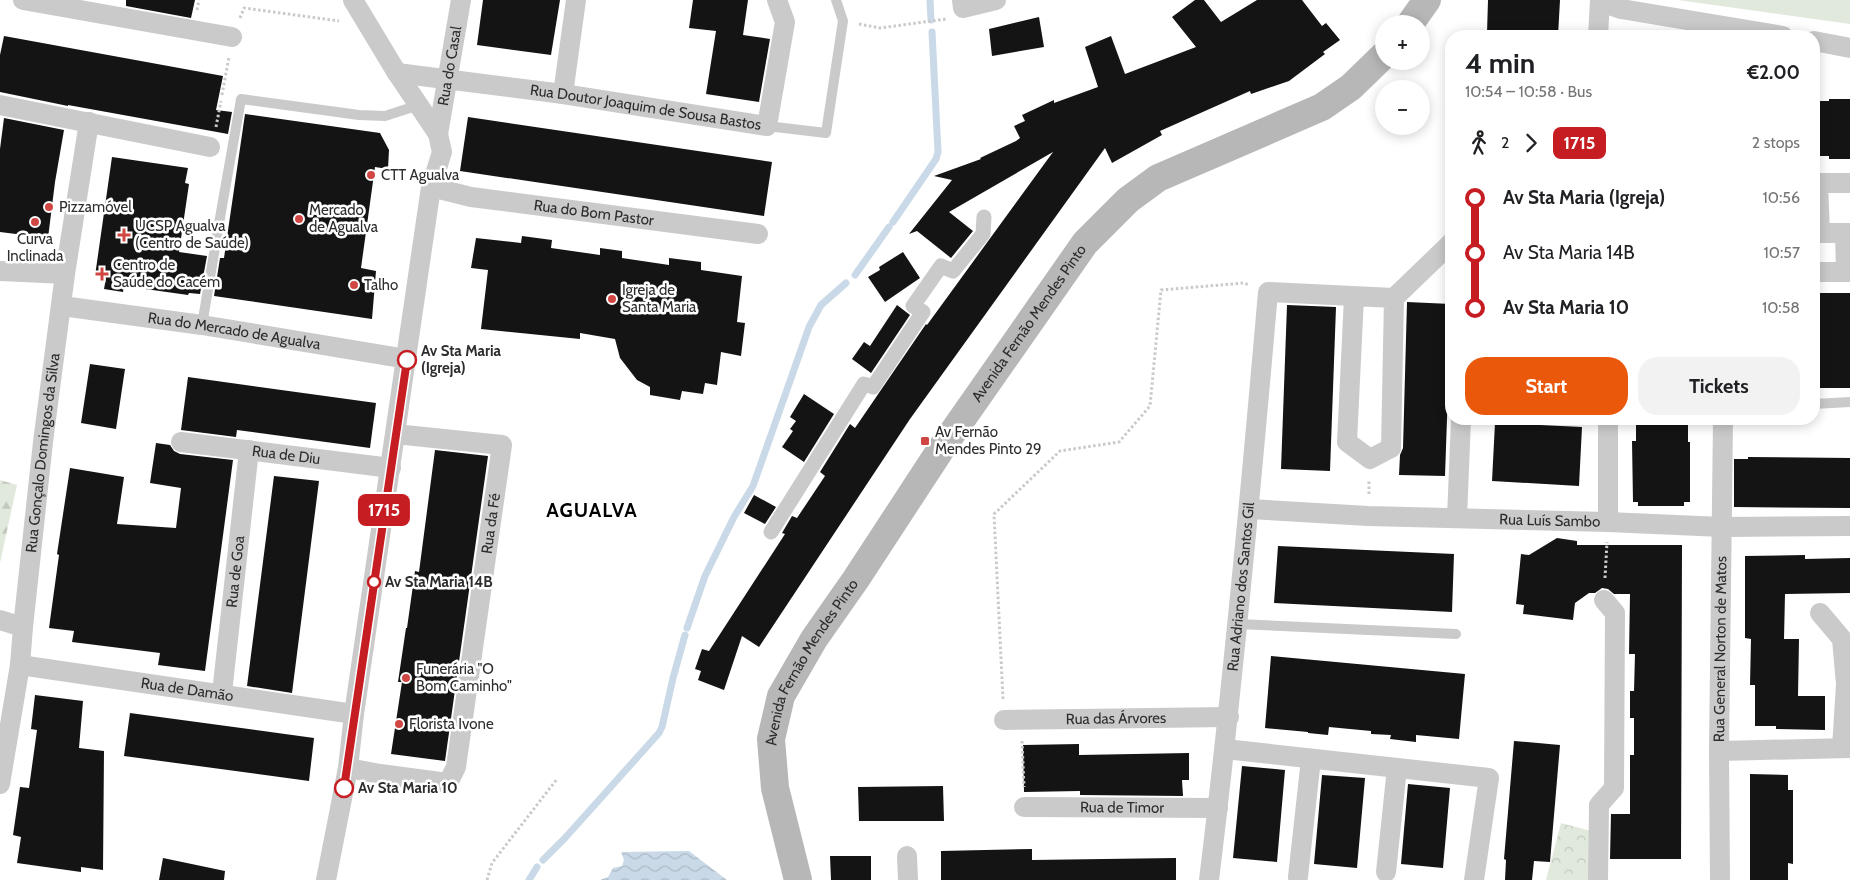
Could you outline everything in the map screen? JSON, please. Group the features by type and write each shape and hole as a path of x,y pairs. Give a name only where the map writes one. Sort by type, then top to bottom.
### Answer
{"main road":[{"path":"1416,15 1427,0"},
{"name":"Avenida Fernão Mendes Pinto","path":"798,880 775,788 771,739 781,696 814,639 941,449 1085,243 1128,200 1158,178 1322,107 1351,87 1375,64"}],"street":[{"path":"23,0 232,37"},
{"path":"326,880 348,768 354,714 431,187 442,152 438,134 397,73 353,0"},
{"name":"Rua do Casal","path":"438,134 461,0"},
{"path":"563,94 576,0"},
{"name":"Rua Doutor Joaquim de Sousa Bastos","path":"397,73 563,94 767,126 785,22 777,0"},
{"path":"962,0 963,8 996,0"},
{"path":"1598,30 1601,0 1621,9 1725,30"},
{"path":"1820,42 1850,48"},
{"path":"0,104 210,147"},
{"name":"Rua Gonçalo Domingos da Silva","path":"0,784 20,665 22,627 43,442 65,274 89,122"},
{"path":"1820,183 1850,183"},
{"name":"Rua do Bom Pastor","path":"431,187 471,196 758,234"},
{"path":"771,532 864,384 873,386 923,312 913,306 941,266 953,272 982,234 984,217"},
{"path":"1820,233 1848,233 1848,272 1820,272"},
{"path":"1354,297 1347,442 1370,459 1391,448 1394,298 1445,249"},
{"path":"0,271 65,274"},
{"path":"1268,292 1394,298"},
{"name":"Rua Adriano dos Santos Gil","path":"1209,880 1229,716 1268,292"},
{"name":"Rua do Mercado de Agualva","path":"62,306 202,325 407,359"},
{"path":"1457,518 1461,425"},
{"path":"1608,425 1608,522"},
{"name":"Rua General Norton de Matos","path":"1720,880 1719,751 1723,425"},
{"name":"Rua da Fé","path":"348,768 448,783 456,767 502,445 395,434"},
{"name":"Rua de Diu","path":"181,442 391,468"},
{"name":"Rua de Goa","path":"222,693 249,450"},
{"name":"Rua Luís Sambo","path":"1249,510 1368,516 1722,527 1850,526"},
{"path":"1598,880 1599,805 1614,788 1615,613 1604,600"},
{"path":"1719,751 1846,748 1848,683 1842,639 1820,613"},
{"path":"0,620 22,627"},
{"name":"Rua de Damão","path":"20,665 222,693 354,714"},
{"name":"Rua das Árvores","path":"1013,720 1229,716"},
{"path":"1225,749 1489,778 1474,880"},
{"path":"1298,877 1311,759"},
{"path":"1386,872 1397,768"},
{"name":"Rua de Timor","path":"1024,808 1218,808"},
{"path":"907,856 908,880"}],"lane":[{"path":"767,126 826,133 843,21 836,0"},
{"path":"202,325 241,99 359,115 385,116 419,105"},
{"path":"1820,404 1850,402"},
{"path":"1237,624 1456,634"}],"path":[{"path":"210,147 226,75 232,37 244,8 368,25"},
{"path":"880,28 944,21"},
{"path":"1024,808 1013,720 994,514 1060,451 1119,442 1150,406 1161,290 1244,283 1268,292"},
{"path":"1368,516 1370,459"},
{"path":"1604,600 1608,522"},
{"path":"487,880 492,863 557,779"}],"green space":[{"path":"1678,0 1850,0 1850,24"},
{"path":"0,480 17,485 0,563"},
{"path":"1561,823 1591,831 1597,880 1546,880"}],"water":[{"path":"689,851 727,880 600,880 608,877 613,868 622,866 624,860 621,852"}],"building":[{"path":"126,0 195,0 191,18 126,6"},
{"path":"483,0 560,0 551,55 477,45"},
{"path":"693,0 748,0 743,35 770,39 759,102 706,94 716,31 689,28"},
{"path":"1195,0 1204,0 1221,22 1257,0 1302,0 1322,26 1326,23 1340,40 1323,52 1325,54 1289,81 1251,94 1250,91 1160,131 1162,135 1112,163 1105,148 910,419 759,647 742,636 724,690 698,680 701,671 695,669 702,649 709,651 785,534 782,533 792,516 797,518 825,476 820,472 850,424 855,428 926,324 1053,152 949,212 973,231 951,258 917,231 909,234 952,180 934,176 981,159 1016,141 1020,138 1014,126 1025,121 1022,115 1054,100 1054,103 1098,87 1085,47 1111,36 1125,74 1196,47 1172,17"},
{"path":"1488,0 1560,0 1558,30 1487,30"},
{"path":"1039,17 1044,47 992,56 989,29"},
{"path":"4,36 223,76 216,110 232,112 228,134 0,92 0,55"},
{"path":"1829,99 1850,99 1850,159 1829,159 1829,156 1820,156 1820,101 1829,101"},
{"name":"Mercado de Agualva","path":"245,114 380,133 389,150 388,169 375,167 361,268 376,271 372,319 214,296 220,258 224,258"},
{"path":"468,117 772,162 764,216 460,171"},
{"path":"4,118 64,130 48,238 0,232 0,149"},
{"name":"UCSP Agualva (Centro de Saúde)","path":"112,157 188,168 185,183 189,184 179,252 207,256 200,294 189,293 188,295 124,286 123,292 104,289 106,278 95,276"},
{"name":"Igreja de Santa Maria","path":"522,236 552,240 551,248 600,255 600,248 622,251 622,258 669,265 669,258 701,262 701,270 742,276 737,322 745,323 741,356 721,352 717,385 705,383 703,394 682,391 680,400 650,395 650,387 637,380 620,358 615,339 580,333 580,339 481,329 488,270 471,268 476,238 521,243"},
{"path":"903,252 920,278 885,302 868,277 880,270 879,267"},
{"path":"1820,293 1850,293 1850,388 1820,388"},
{"path":"1407,302 1445,304 1445,425 1447,425 1445,476 1399,475 1400,455 1403,448"},
{"path":"897,305 910,315 871,373 852,359 864,342 870,346"},
{"path":"1287,305 1336,307 1330,471 1281,469"},
{"path":"90,364 125,369 116,429 81,423"},
{"path":"188,377 376,403 370,448 237,430 236,437 181,430"},
{"path":"804,394 834,414 804,462 782,447 793,431 790,429 796,421 790,417"},
{"path":"1495,425 1582,427 1579,486 1492,481"},
{"path":"1636,425 1688,425 1688,442 1690,442 1690,502 1684,502 1684,506 1638,506 1638,502 1633,502 1632,441 1636,441"},
{"path":"156,443 170,445 174,451 180,454 233,460 205,671 158,665 160,653 72,642 74,631 49,628 59,555 57,554 70,468 124,477 117,524 176,528 181,488 150,483"},
{"path":"435,450 488,456 445,761 391,754 402,682 398,682 415,571 419,572"},
{"path":"1748,457 1850,458 1850,508 1734,507 1734,459 1748,459"},
{"path":"274,476 319,481 292,693 247,686"},
{"path":"754,495 776,507 765,524 744,513"},
{"path":"1557,538 1577,541 1577,545 1682,545 1681,859 1610,859 1611,814 1630,814 1630,755 1634,755 1634,718 1630,718 1630,691 1634,691 1635,654 1629,654 1630,594 1614,594 1608,589 1602,588 1595,593 1589,593 1575,603 1573,620 1523,614 1524,605 1516,604 1521,554 1529,555"},
{"path":"1278,546 1454,554 1452,612 1274,603"},
{"path":"1805,555 1805,559 1850,558 1850,593 1785,594 1784,639 1799,639 1798,696 1825,696 1825,730 1776,729 1776,726 1755,726 1755,685 1750,685 1751,639 1745,638 1745,556"},
{"path":"1271,656 1465,674 1459,739 1416,735 1416,742 1390,739 1391,735 1371,734 1371,731 1329,727 1328,735 1265,728"},
{"path":"35,695 83,701 79,748 104,751 103,870 81,867 81,872 17,863 21,837 13,835 20,787 29,788 37,730 31,729"},
{"path":"130,713 314,738 309,781 124,756"},
{"path":"1514,741 1560,745 1550,862 1534,861 1532,880 1505,880 1506,860 1504,859"},
{"path":"1079,744 1079,755 1189,753 1189,780 1182,780 1183,796 1080,795 1080,791 1024,792 1023,745"},
{"path":"1242,766 1285,770 1277,862 1233,858"},
{"path":"1750,774 1788,775 1788,790 1793,790 1793,864 1788,863 1788,880 1750,880"},
{"path":"1322,775 1365,778 1357,868 1314,864"},
{"path":"1408,784 1450,788 1443,868 1401,864"},
{"path":"943,786 944,821 859,821 858,787"},
{"path":"1032,849 1032,860 1176,858 1176,880 941,880 941,851"},
{"path":"830,856 871,856 871,880 831,880"},
{"path":"163,858 225,871 224,880 159,880"}],"waterway":[{"path":"930,0 931,20"},
{"path":"893,222 936,159 938,152 932,32"},
{"path":"855,275 889,227"},
{"path":"809,327 821,305 846,283"},
{"path":"687,628 705,576 734,517 753,486 808,330"},
{"path":"543,860 659,733 685,635"},
{"path":"529,880 537,867"}],"bus line":[{"name":"1715","path":"344,788 407,360"}],"place":[{"name":"CTT Agualva","path":"371,175"},
{"name":"Pizzamóvel","path":"49,207"},
{"name":"Mercado de Agualva","path":"299,219"},
{"name":"Curva Inclinada","path":"35,222"},
{"name":"UCSP Agualva (Centro de Saúde)","path":"124,235"},
{"name":"Centro de Saúde do Cacém","path":"102,274"},
{"name":"Talho","path":"354,285"},
{"name":"Igreja de Santa Maria","path":"612,299"},
{"name":"Av Sta Maria (Igreja)","path":"407,360"},
{"name":"Av Fernão Mendes Pinto 29","path":"925,441"},
{"name":"Av Sta Maria 14B","path":"374,582"},
{"name":"Funerária \"O Bom Caminho\"","path":"406,678"},
{"name":"Florista Ivone","path":"399,724"},
{"name":"Av Sta Maria 10","path":"344,788"}],"district":[{"name":"AGUALVA","path":"592,510"}]}
